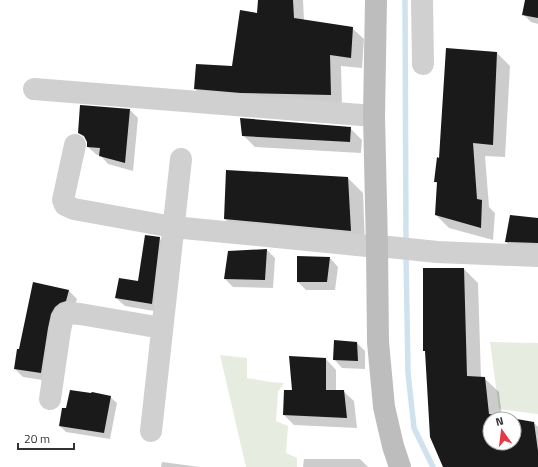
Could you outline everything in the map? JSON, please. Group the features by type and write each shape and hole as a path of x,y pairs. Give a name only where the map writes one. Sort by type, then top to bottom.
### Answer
{"main road":[{"path":"376,0 374,116 383,247 378,342 384,407 393,446 400,467"}],"street":[{"path":"422,0 423,64"},
{"path":"34,89 374,116"},
{"path":"75,145 63,200 65,205 74,209 173,227 437,252 538,256"},
{"path":"151,431 181,159"},
{"path":"50,399 60,330 63,317 68,313 162,328"}],"shaded area":[{"path":"490,342 538,343 538,414 499,409"},
{"path":"220,355 247,358 247,378 284,383 278,392 276,421 288,426 286,453 297,458 297,467 246,467"}],"building":[{"path":"258,0 293,0 294,18 353,27 351,58 330,55 331,95 241,93 194,89 196,64 232,66 240,10 257,13"},
{"path":"525,0 538,0 538,18 522,15"},
{"path":"446,48 497,52 493,145 473,143 477,199 482,200 481,228 435,215 437,182 434,182 437,157 439,158"},
{"path":"80,105 130,109 125,163 99,156 100,148 87,147 87,142 84,136 78,133"},
{"path":"240,118 351,127 350,142 242,136"},
{"path":"226,170 348,177 351,231 224,219"},
{"path":"510,215 538,218 538,243 505,242"},
{"path":"145,235 160,237 152,304 115,298 119,278 138,281"},
{"path":"267,249 265,280 224,279 228,251"},
{"path":"297,256 330,257 327,282 297,282"},
{"path":"423,268 464,268 467,376 485,377 489,411 482,411 482,451 522,451 522,420 534,422 538,451 538,467 443,467 430,437 425,351 423,351"},
{"path":"33,282 69,290 66,301 55,307 51,314 41,373 14,369 17,349 19,349"},
{"path":"334,340 357,342 358,361 333,360"},
{"path":"289,356 326,358 326,390 344,390 347,418 283,415 284,390 292,390"},
{"path":"70,390 92,392 111,396 104,433 59,426 62,408 66,408"}],"waterway":[{"path":"405,0 406,243"},
{"path":"406,254 408,373 414,428 433,467"}]}
